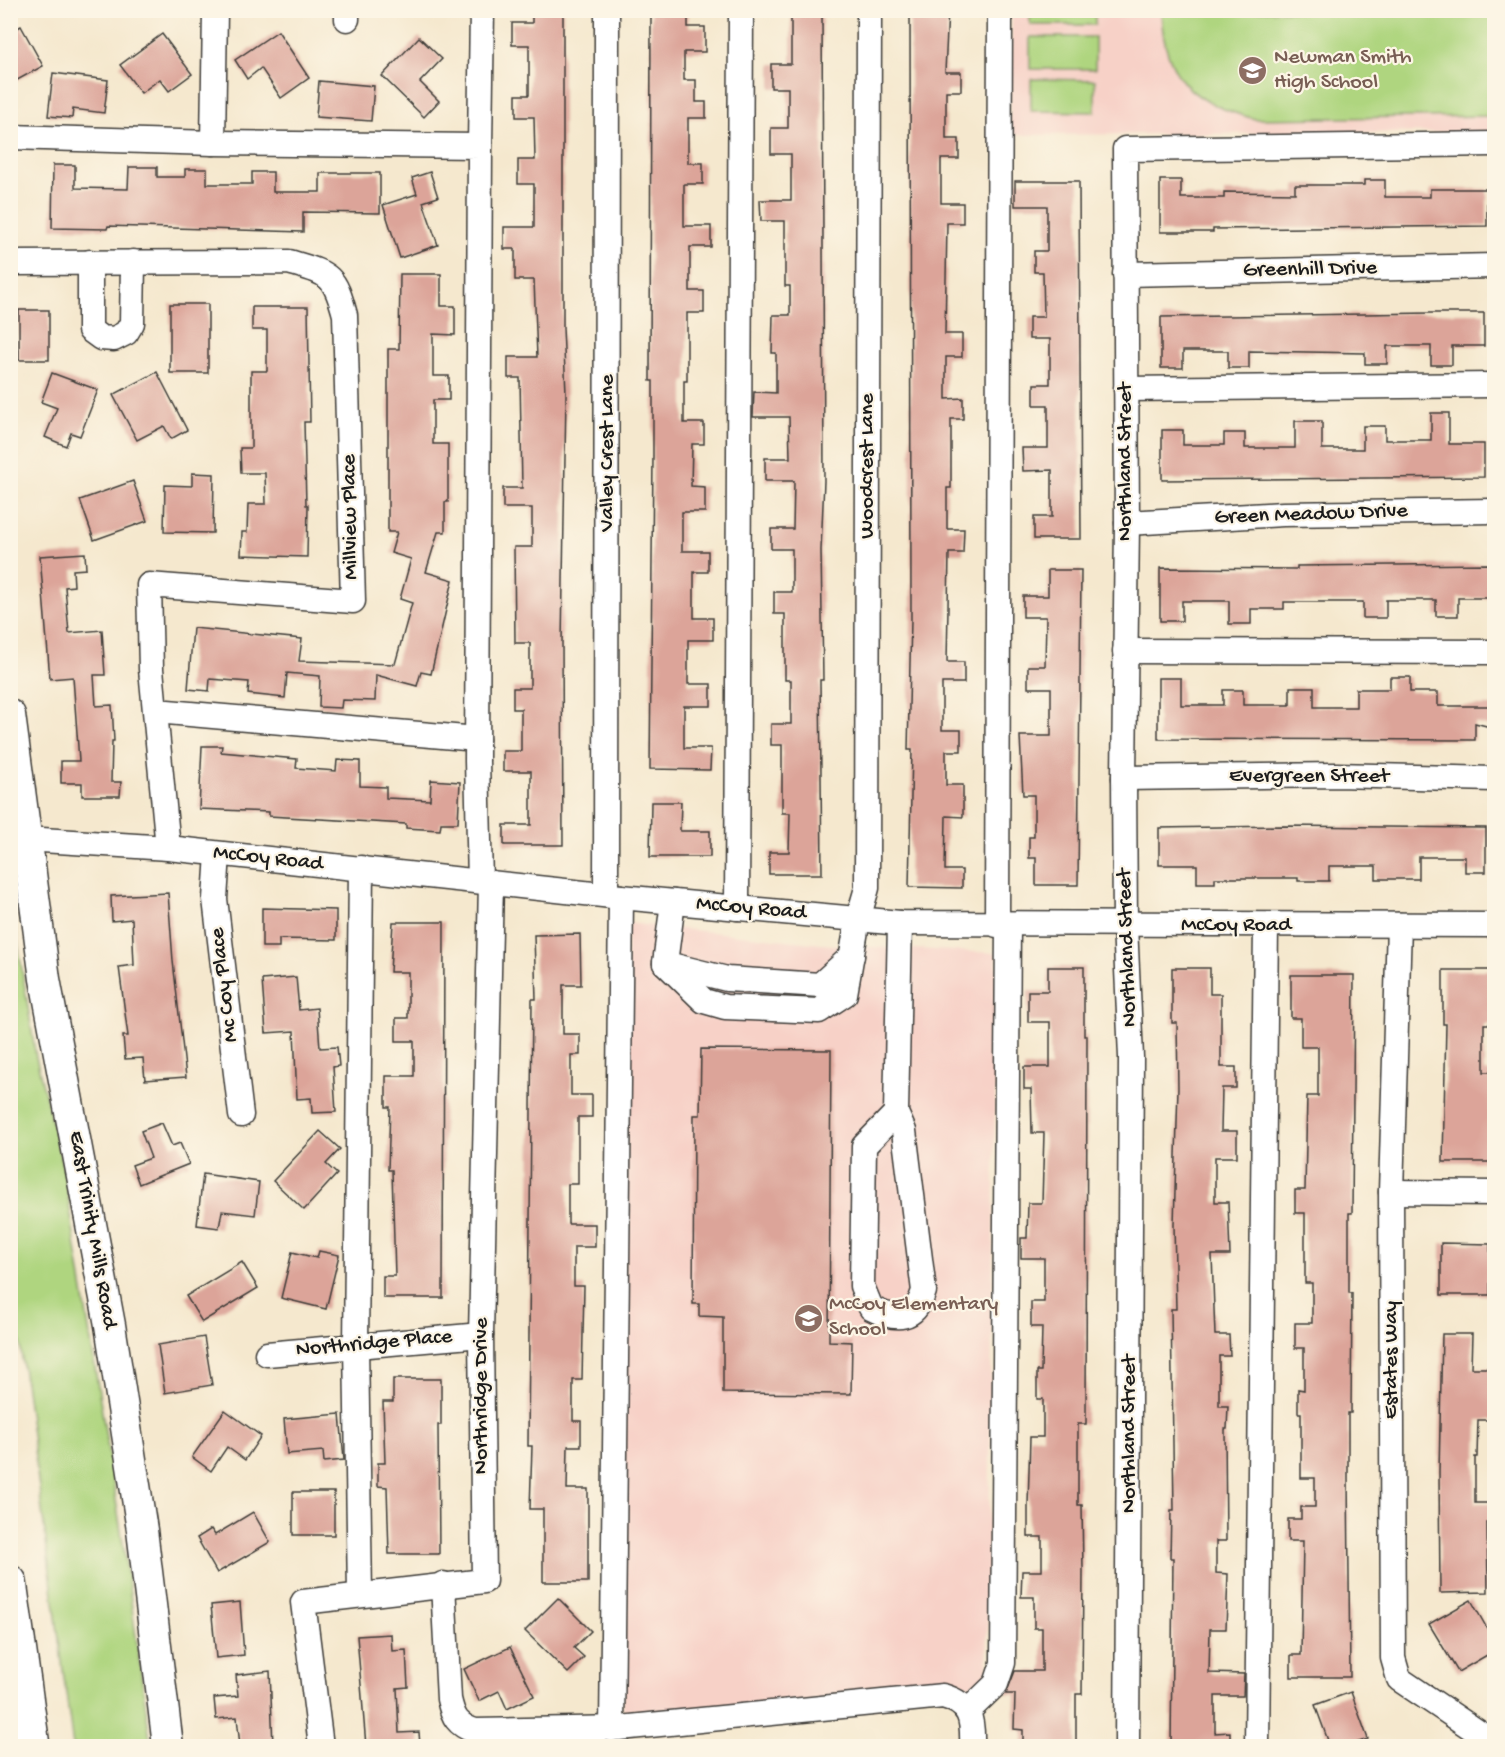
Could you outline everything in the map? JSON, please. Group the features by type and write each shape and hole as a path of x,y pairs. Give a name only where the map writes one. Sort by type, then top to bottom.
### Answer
{"highway":[{"path":"10,1582 33,1746"}],"main road":[{"name":"East Trinity Mills Road","path":"10,715 19,838 110,1325 142,1530 168,1746"}],"street":[{"path":"213,143 215,10"},
{"name":"Northridge Drive","path":"321,1746 303,1602 484,1581 482,1335 486,882 477,740 482,10"},
{"name":"Valley Crest Lane","path":"607,10 614,896 612,1729"},
{"path":"737,908 741,10"},
{"name":"Woodcrest Lane","path":"673,902 665,963 727,979 820,985 852,956 858,919 867,888 869,10"},
{"path":"968,1712 996,1684 1002,1663 1000,10"},
{"path":"10,137 213,143 480,146"},
{"name":"Northland Street","path":"1127,1746 1131,1057 1125,925 1124,778 1127,523 1125,149 1494,144"},
{"path":"90,262 90,330 101,338 114,339 126,333 132,323 133,262"},
{"name":"Millview Place","path":"10,263 289,262 321,272 338,286 345,315 353,601 149,585 151,669 168,848"},
{"name":"Greenhill Drive","path":"1125,274 1494,266"},
{"path":"1126,389 1494,385"},
{"name":"Green Meadow Drive","path":"1127,523 1283,514 1494,511"},
{"path":"1125,651 1494,652"},
{"path":"156,711 477,740"},
{"name":"Evergreen Street","path":"1124,778 1336,775 1494,779"},
{"name":"McCoy Road","path":"19,838 168,848 614,896 900,923 1494,926"},
{"name":"Mc Coy Place","path":"218,854 215,899 241,1115"},
{"path":"360,1594 356,1345 361,868"},
{"path":"896,1113 864,1146 862,1286 871,1308 888,1317 904,1316 919,1306 924,1291 904,1131 896,1113 900,923"},
{"name":"Estates Way","path":"1399,925 1391,1192 1393,1658 1399,1679 1483,1742"},
{"path":"1257,1746 1266,926"},
{"path":"1391,1192 1494,1193"},
{"name":"Northridge Place","path":"267,1354 482,1335"},
{"path":"443,1584 453,1716 463,1727 475,1731 612,1729 943,1696 959,1700 968,1712 973,1731 972,1746"}],"shaded area":[{"name":"Newman Smith High School","path":"1012,11 1494,11 1494,132 1010,135"},
{"name":"McCoy Elementary School","path":"627,923 831,945 997,953 987,1683 623,1729"}],"green space":[{"path":"1030,11 1095,11 1095,25 1030,25"},
{"path":"1161,11 1494,11 1494,116 1255,119 1214,105 1185,84 1175,71 1168,54"},
{"path":"1030,37 1095,37 1095,69 1030,69"},
{"path":"1031,79 1095,80 1095,112 1031,111"},
{"path":"10,895 36,1057 64,1172 125,1557 151,1746 73,1746 11,1275"}],"building":[{"path":"532,10 563,10 563,328 566,393 562,643 563,845 504,845 504,825 531,825 531,771 503,771 503,751 521,751 521,709 513,709 513,688 530,688 530,643 515,643 514,547 532,547 532,508 503,508 503,488 522,488 520,378 508,378 508,357 537,357 534,280 515,280 515,249 504,249 504,227 534,227 534,184 518,184 518,160 535,160 534,117 516,117 516,95 529,95 529,45 512,45 512,23 532,23"},
{"path":"651,10 688,10 688,27 705,27 705,52 684,52 684,80 696,80 696,102 706,102 706,118 688,118 688,163 703,163 703,184 684,184 684,226 711,226 711,247 690,247 690,291 704,291 704,313 687,313 687,381 684,381 684,423 704,423 704,444 692,444 691,486 705,487 705,512 682,512 682,551 708,551 708,572 694,572 694,618 713,618 713,640 688,640 688,684 711,684 711,706 684,706 684,748 711,748 710,770 650,769 653,455 653,381 650,381"},
{"path":"791,10 822,10 824,481 821,550 823,680 820,680 822,874 769,874 769,852 789,852 790,813 782,813 782,745 771,745 771,724 791,724 791,680 785,680 785,614 774,614 774,592 792,592 792,549 771,549 771,529 793,529 794,481 765,481 765,458 790,458 789,417 753,417 754,392 776,393 776,353 772,353 773,315 790,315 790,286 785,286 785,221 761,221 760,200 791,200 791,154 771,154 771,128 788,128 788,88 771,88 771,64 791,64"},
{"path":"910,10 948,10 945,72 961,72 961,91 946,91 946,139 959,139 959,159 941,159 941,203 963,203 963,223 947,223 945,334 962,334 962,357 946,357 946,399 963,398 963,419 951,419 951,488 947,488 947,529 964,529 963,553 949,553 947,662 964,662 964,683 942,683 942,730 961,730 961,751 946,751 946,785 963,785 963,817 946,816 945,870 962,870 962,888 909,887 912,750 908,750 911,619"},
{"path":"21,26 43,66 10,84 10,32"},
{"path":"278,31 309,78 281,98 261,68 247,79 235,60"},
{"path":"162,34 192,74 169,91 160,79 141,93 120,65"},
{"path":"419,37 442,59 420,82 439,101 424,117 382,76"},
{"path":"53,73 108,80 104,113 73,109 72,118 48,116"},
{"path":"319,81 374,86 371,121 316,117"},
{"path":"53,165 75,165 75,188 128,189 129,167 157,167 157,177 185,177 185,169 207,169 207,184 252,184 252,172 273,172 273,192 320,192 320,173 380,173 380,213 303,212 303,232 108,226 107,229 52,228"},
{"path":"430,172 438,197 423,202 438,245 400,258 383,205 417,194 412,178"},
{"path":"1160,180 1181,180 1181,198 1224,198 1224,192 1295,193 1295,185 1364,185 1364,180 1385,180 1385,197 1430,197 1430,189 1487,189 1487,226 1213,229 1213,232 1160,232"},
{"path":"1015,181 1079,181 1081,539 1034,539 1034,517 1052,517 1052,470 1023,471 1022,448 1048,448 1048,405 1034,405 1034,384 1050,384 1050,339 1029,339 1029,317 1044,317 1043,272 1034,272 1034,251 1047,251 1047,206 1015,206"},
{"path":"400,274 441,274 441,306 455,306 455,335 433,334 433,376 449,376 449,400 433,400 433,444 448,444 448,502 445,502 445,532 438,532 426,572 453,580 431,674 421,672 417,686 376,675 375,701 342,700 341,708 319,707 320,676 287,673 285,698 248,694 249,682 210,679 209,691 188,689 193,628 302,639 299,661 395,664 412,603 400,599 411,559 391,553 397,532 388,532 388,349 399,349"},
{"path":"170,304 208,304 208,373 170,373"},
{"path":"252,307 308,307 310,422 304,422 306,505 308,505 307,557 241,555 242,532 247,532 248,504 266,504 265,473 241,473 240,448 251,448 251,371 267,371 267,330 252,330"},
{"path":"19,310 49,310 49,360 19,360"},
{"path":"1484,313 1484,346 1452,346 1452,365 1431,365 1431,346 1387,346 1387,364 1365,364 1365,353 1249,351 1249,368 1228,368 1228,351 1183,351 1183,368 1161,368 1161,317"},
{"path":"157,372 187,430 171,439 164,426 137,440 113,395"},
{"path":"52,373 98,390 80,436 71,433 66,446 45,437 57,408 41,402"},
{"path":"1431,413 1449,413 1449,444 1484,444 1484,477 1162,480 1162,430 1183,430 1183,445 1224,445 1224,433 1245,433 1245,448 1295,448 1295,421 1322,421 1322,449 1363,449 1363,426 1385,426 1385,440 1431,440"},
{"path":"192,473 214,474 213,533 164,532 165,485 192,486"},
{"path":"133,481 147,521 94,540 80,500"},
{"path":"85,553 86,569 73,570 74,586 65,587 69,633 102,630 105,675 94,675 96,706 112,705 114,741 112,741 111,782 121,782 120,796 82,796 82,783 61,783 61,761 79,761 73,677 50,679 40,556"},
{"path":"1490,564 1490,598 1458,598 1458,616 1436,616 1436,600 1386,600 1386,618 1363,618 1363,602 1284,602 1284,609 1251,609 1251,624 1229,624 1229,601 1182,601 1182,621 1160,621 1160,568 1297,569 1297,566"},
{"path":"1048,570 1081,570 1078,885 1036,885 1036,858 1029,858 1029,837 1034,837 1034,795 1023,795 1020,736 1051,736 1051,688 1028,688 1028,666 1045,666 1046,617 1023,617 1023,596 1048,596"},
{"path":"1390,677 1410,677 1410,692 1438,692 1438,706 1494,706 1494,728 1475,723 1475,740 1158,739 1158,678 1181,678 1181,705 1223,705 1223,690 1243,690 1243,705 1290,705 1290,687 1314,687 1314,707 1356,707 1356,689 1390,689"},
{"path":"202,746 222,746 221,752 297,759 296,768 336,771 337,760 360,761 360,786 386,787 386,798 430,800 431,780 460,782 458,823 441,823 440,830 406,828 406,824 269,816 269,812 199,809"},
{"path":"651,802 681,802 680,831 710,831 710,857 650,857"},
{"path":"1283,826 1486,828 1486,872 1465,872 1465,857 1419,857 1419,879 1376,879 1376,866 1329,866 1329,881 1298,881 1298,878 1215,878 1215,883 1197,883 1197,865 1159,865 1159,828"},
{"path":"168,893 186,1077 145,1080 143,1058 125,1059 123,1036 128,1036 119,967 134,965 132,919 112,921 111,896"},
{"path":"262,908 336,910 336,940 279,939 279,947 262,947"},
{"path":"393,922 444,922 443,1298 383,1298 383,1276 395,1276 392,1170 388,1170 390,1107 386,1107 386,1076 414,1076 414,1041 396,1041 396,1018 408,1018 408,972 390,972"},
{"path":"580,934 581,985 563,985 563,1034 580,1034 580,1055 571,1055 571,1095 592,1095 592,1117 578,1117 578,1184 568,1184 568,1224 595,1224 595,1247 574,1247 574,1286 584,1286 582,1380 573,1380 573,1421 581,1421 581,1446 568,1446 567,1489 588,1489 588,1582 543,1582 543,1509 530,1509 532,1446 528,1446 532,999 536,999 534,935"},
{"path":"1048,967 1084,967 1084,1036 1087,1036 1086,1424 1078,1424 1078,1505 1082,1505 1083,1571 1082,1694 1076,1694 1076,1746 1023,1746 1023,1730 1014,1729 1015,1694 1006,1694 1015,1671 1042,1671 1042,1628 1034,1628 1034,1597 1021,1597 1022,1571 1042,1571 1042,1537 1028,1537 1028,1505 1030,1437 1043,1437 1043,1399 1037,1399 1037,1371 1041,1371 1042,1327 1031,1327 1031,1302 1044,1302 1044,1258 1021,1258 1021,1238 1027,1238 1028,1203 1042,1203 1044,1133 1032,1133 1031,1089 1024,1089 1024,1067 1050,1067 1050,1022 1028,1022 1028,991 1048,991"},
{"path":"1172,968 1210,968 1210,994 1221,994 1221,1067 1236,1067 1236,1088 1222,1088 1221,1131 1237,1131 1237,1157 1215,1157 1215,1202 1228,1202 1230,1255 1212,1255 1215,1335 1229,1335 1230,1356 1219,1356 1219,1406 1228,1406 1227,1429 1225,1429 1226,1541 1216,1541 1216,1573 1228,1574 1226,1629 1210,1629 1209,1673 1244,1674 1243,1696 1215,1696 1215,1733 1230,1732 1230,1746 1171,1746 1173,1558 1170,1558 1171,1510 1174,1510 1171,1309 1176,1309 1174,1225 1178,1088 1177,1023 1172,1023"},
{"path":"1443,970 1494,970 1492,1024 1484,1024 1484,1072 1494,1072 1493,1162 1443,1162 1446,1024 1443,1024"},
{"path":"1291,975 1354,975 1352,1213 1349,1213 1349,1293 1352,1293 1351,1413 1348,1413 1350,1677 1291,1677 1291,1655 1301,1655 1303,1541 1288,1541 1288,1519 1301,1519 1301,1507 1315,1507 1315,1478 1301,1478 1301,1413 1298,1413 1298,1389 1304,1390 1304,1348 1295,1348 1295,1323 1312,1323 1312,1283 1305,1283 1305,1213 1295,1213 1295,1190 1305,1190 1307,1096 1318,1096 1318,1047 1301,1047 1301,1018 1291,1018"},
{"path":"296,977 299,1010 317,1008 320,1048 337,1047 339,1066 333,1067 336,1112 312,1113 311,1098 297,1099 294,1031 266,1033 262,980"},
{"path":"701,1049 831,1050 829,1341 852,1342 851,1394 723,1393 723,1317 699,1316 699,1304 693,1304 694,1115 700,1115"},
{"path":"162,1123 172,1146 180,1143 189,1164 139,1184 132,1165 151,1158 141,1131"},
{"path":"320,1131 340,1149 326,1164 337,1174 304,1210 273,1181"},
{"path":"203,1174 259,1182 255,1215 222,1211 219,1228 197,1225"},
{"path":"1441,1243 1490,1244 1490,1295 1441,1295"},
{"path":"319,1251 339,1255 326,1309 281,1298 292,1252 317,1258"},
{"path":"242,1262 258,1288 202,1322 186,1296"},
{"path":"1442,1334 1472,1334 1471,1368 1494,1368 1494,1420 1478,1420 1477,1457 1475,1457 1475,1503 1494,1503 1494,1523 1487,1523 1488,1592 1440,1593 1439,1472"},
{"path":"204,1337 212,1385 165,1393 158,1345"},
{"path":"393,1379 441,1379 441,1425 438,1425 439,1554 389,1554 387,1487 378,1486 378,1463 385,1463 383,1402 393,1402"},
{"path":"225,1410 261,1436 245,1460 227,1447 211,1471 192,1457"},
{"path":"340,1414 344,1460 324,1462 323,1451 287,1454 284,1419"},
{"path":"293,1492 334,1492 334,1535 293,1535"},
{"path":"253,1512 270,1542 217,1573 197,1538 211,1529 215,1535"},
{"path":"558,1598 591,1631 574,1648 584,1657 568,1673 525,1631"},
{"path":"1471,1600 1494,1641 1494,1651 1458,1672 1429,1624"},
{"path":"240,1602 244,1655 216,1658 211,1605"},
{"path":"391,1634 392,1651 406,1650 408,1687 397,1688 399,1733 419,1732 420,1746 366,1746 357,1636"},
{"path":"510,1647 534,1696 507,1709 499,1691 479,1701 464,1669"},
{"path":"270,1671 273,1746 240,1746 237,1717 216,1719 214,1698 238,1696 236,1675"},
{"path":"1351,1692 1368,1739 1347,1746 1330,1746 1315,1705"}],"place":[{"name":"Newman Smith High School","path":"1253,71"},
{"name":"McCoy Elementary School","path":"808,1318"}]}
